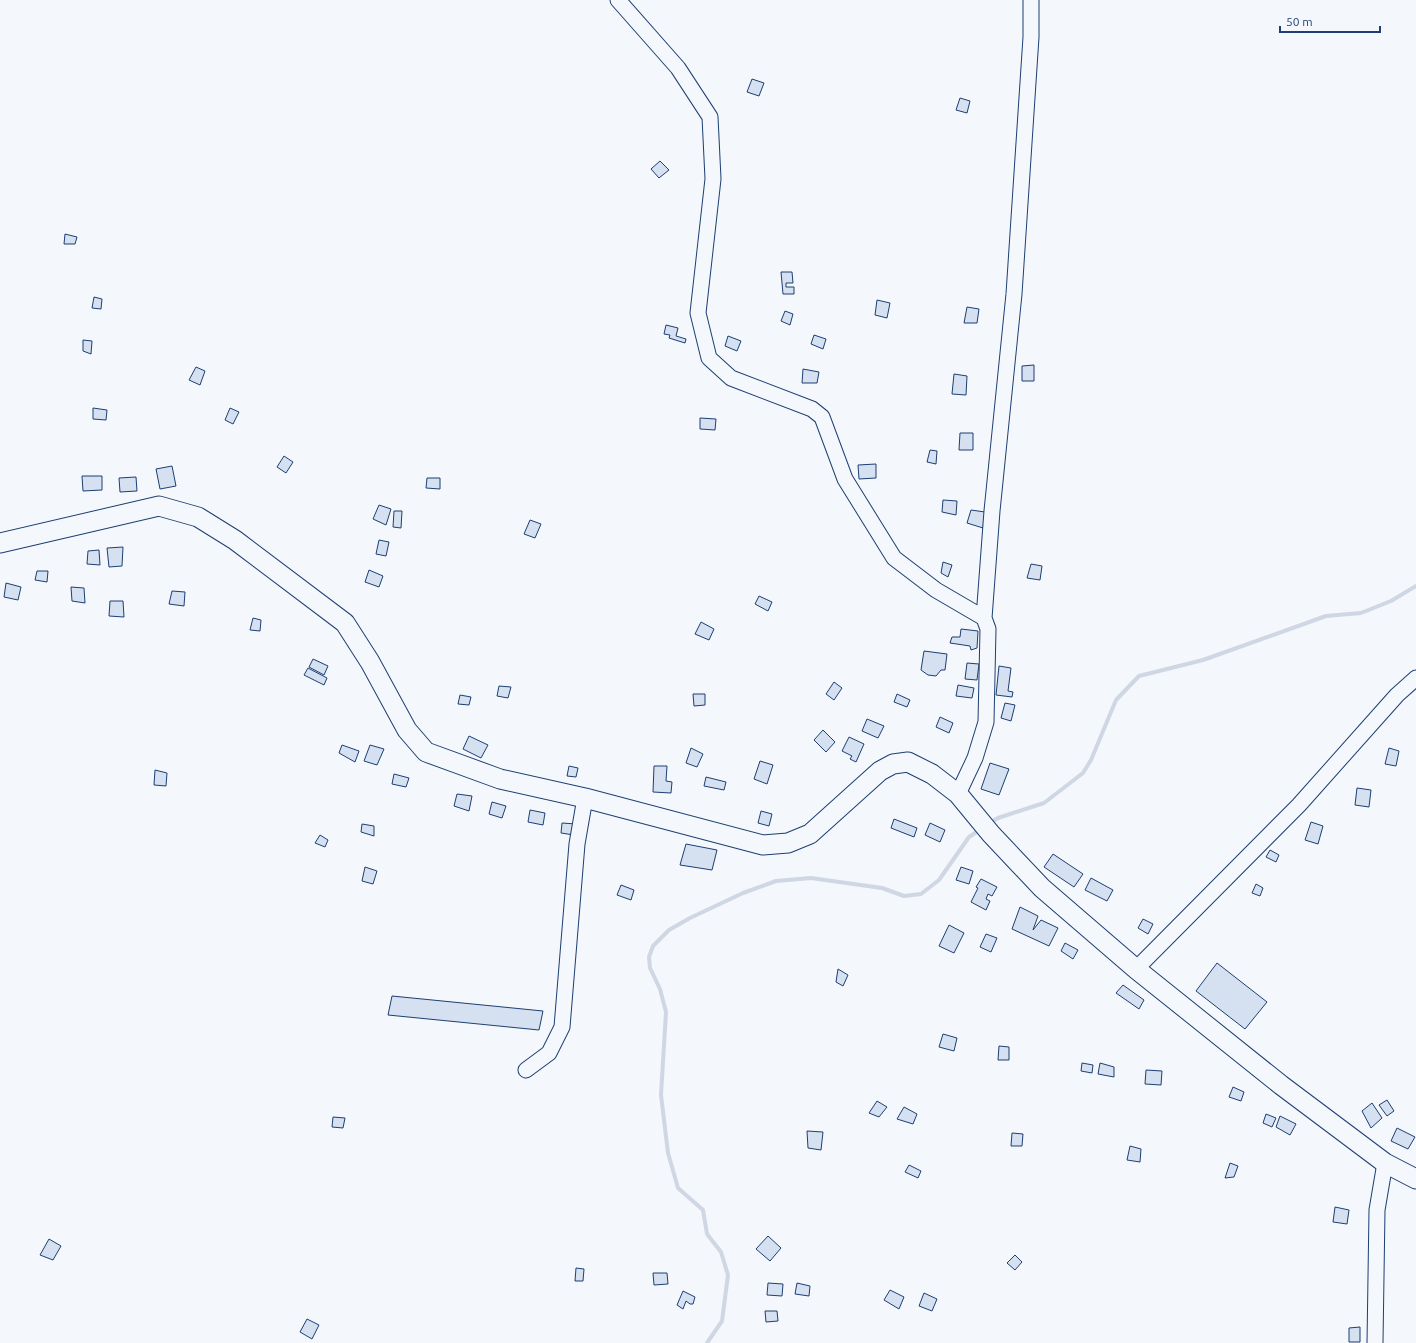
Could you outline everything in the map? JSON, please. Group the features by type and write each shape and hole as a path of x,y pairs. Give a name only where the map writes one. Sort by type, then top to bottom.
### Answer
{"main road":[{"path":"0,543 159,506 198,517 235,540 345,623 370,662 407,730 426,752 500,779 585,798 763,845 788,843 810,834 880,771 893,764 908,762 932,774 963,800 1042,888 1136,969 1281,1084 1384,1162 1416,1179"}],"street":[{"path":"618,0 678,68 710,118 713,179 698,313 709,358 731,378 812,409 822,418 845,479 894,558 936,590 984,618"},
{"path":"963,800 986,722 988,629 984,618 992,512 1014,294 1031,37 1031,0"},
{"path":"1136,969 1299,805 1397,695 1416,678"},
{"path":"526,1070 549,1053 562,1027 577,844 585,798"},
{"path":"1375,1343 1377,1210 1384,1162"}],"building":[{"path":"752,79 764,83 759,96 747,92"},
{"path":"960,98 970,101 967,113 956,110"},
{"path":"660,161 669,170 659,178 651,169"},
{"path":"65,234 77,237 75,244 64,244"},
{"path":"781,272 792,272 793,283 786,283 786,287 794,287 794,294 783,294"},
{"path":"94,297 102,299 101,309 92,308"},
{"path":"877,300 890,303 887,318 875,315"},
{"path":"967,307 979,309 977,323 964,323"},
{"path":"785,311 793,314 790,325 781,321"},
{"path":"666,325 678,328 676,336 686,339 685,343 669,338 670,335 664,334"},
{"path":"814,335 826,339 823,349 811,344"},
{"path":"728,336 741,341 737,351 725,346"},
{"path":"83,340 92,341 91,354 83,351"},
{"path":"1034,365 1034,381 1022,381 1022,366"},
{"path":"196,367 205,371 200,385 189,380"},
{"path":"803,369 819,372 817,383 802,383"},
{"path":"954,374 967,376 966,395 952,394"},
{"path":"93,408 107,410 106,420 93,419"},
{"path":"230,408 239,412 233,424 225,420"},
{"path":"700,418 716,419 715,430 700,429"},
{"path":"960,433 973,433 973,450 959,450"},
{"path":"930,450 937,451 936,464 927,462"},
{"path":"284,456 293,462 286,473 277,467"},
{"path":"876,464 876,478 859,479 858,465"},
{"path":"172,466 176,486 160,489 156,469"},
{"path":"82,476 102,476 102,490 83,491"},
{"path":"136,477 137,491 120,492 119,478"},
{"path":"427,478 440,478 440,489 426,488"},
{"path":"943,500 957,501 956,515 942,512"},
{"path":"379,505 391,509 386,525 373,519"},
{"path":"971,510 985,512 983,528 967,523"},
{"path":"394,511 402,511 401,528 393,527"},
{"path":"530,520 541,524 535,538 524,534"},
{"path":"379,540 389,542 386,556 376,554"},
{"path":"123,547 122,566 109,567 107,548"},
{"path":"99,550 100,565 87,564 88,551"},
{"path":"943,562 952,565 948,577 941,573"},
{"path":"1031,564 1042,566 1040,580 1027,578"},
{"path":"369,570 383,576 379,587 365,582"},
{"path":"37,571 48,571 47,582 35,580"},
{"path":"6,583 21,587 18,600 4,597"},
{"path":"71,587 84,588 85,603 72,601"},
{"path":"172,591 185,592 184,606 169,604"},
{"path":"759,596 772,602 768,611 755,604"},
{"path":"110,601 123,601 124,617 109,616"},
{"path":"253,618 261,620 260,631 250,630"},
{"path":"701,622 714,629 709,640 695,634"},
{"path":"961,629 978,631 977,648 971,650 970,646 950,643 952,637 960,637"},
{"path":"924,651 947,654 945,670 941,670 936,676 928,675 921,670"},
{"path":"313,659 328,666 324,675 309,667"},
{"path":"967,663 979,664 977,680 965,679"},
{"path":"999,666 1011,668 1008,691 1013,692 1012,697 996,695"},
{"path":"308,668 327,678 324,685 304,675"},
{"path":"834,682 842,688 834,700 826,694"},
{"path":"958,685 974,688 972,698 956,696"},
{"path":"499,686 511,687 508,698 497,696"},
{"path":"693,694 705,694 705,705 694,706"},
{"path":"897,694 910,700 907,707 894,702"},
{"path":"460,695 471,697 469,705 458,704"},
{"path":"1005,703 1015,705 1011,721 1001,718"},
{"path":"940,717 953,723 949,733 936,727"},
{"path":"867,719 884,726 878,738 862,731"},
{"path":"823,730 835,742 826,752 814,740"},
{"path":"469,736 488,745 481,758 463,749"},
{"path":"849,737 864,744 856,762 850,759 852,756 842,751"},
{"path":"342,745 359,751 355,762 339,753"},
{"path":"370,745 384,749 377,765 364,761"},
{"path":"691,748 703,754 697,767 686,763"},
{"path":"1389,748 1399,751 1396,766 1385,764"},
{"path":"760,761 773,765 767,784 754,779"},
{"path":"990,763 1009,769 999,795 981,789"},
{"path":"569,766 578,768 576,777 567,776"},
{"path":"654,766 667,766 666,781 672,782 671,793 653,792"},
{"path":"155,770 167,773 166,786 154,785"},
{"path":"394,774 409,778 406,787 392,784"},
{"path":"706,777 726,782 724,790 704,786"},
{"path":"1357,788 1371,790 1369,807 1355,805"},
{"path":"457,794 472,796 469,811 454,806"},
{"path":"492,802 506,806 502,818 489,814"},
{"path":"530,810 545,813 543,825 528,822"},
{"path":"761,811 772,814 769,826 758,823"},
{"path":"894,819 917,828 914,837 891,828"},
{"path":"1311,822 1323,826 1318,844 1305,840"},
{"path":"562,823 576,824 574,835 561,833"},
{"path":"930,823 945,830 940,842 925,835"},
{"path":"362,824 374,826 374,836 361,832"},
{"path":"320,835 328,840 325,847 315,843"},
{"path":"686,844 717,850 712,870 680,865"},
{"path":"1270,850 1279,855 1276,862 1266,857"},
{"path":"1053,854 1083,874 1074,887 1044,867"},
{"path":"365,867 377,871 373,884 362,881"},
{"path":"961,867 973,871 969,884 956,880"},
{"path":"1091,878 1113,890 1107,901 1085,890"},
{"path":"981,879 997,887 992,896 988,894 986,899 990,901 986,910 971,902 978,888 976,887"},
{"path":"1256,884 1263,888 1260,896 1252,893"},
{"path":"621,885 634,890 631,900 617,895"},
{"path":"1020,907 1038,916 1033,930 1041,920 1058,928 1049,946 1012,929"},
{"path":"1143,919 1153,924 1148,934 1138,928"},
{"path":"949,925 964,933 954,953 939,946"},
{"path":"986,934 997,938 991,952 980,947"},
{"path":"1065,943 1078,950 1073,959 1061,951"},
{"path":"1217,963 1267,1002 1245,1029 1196,991"},
{"path":"838,969 848,975 843,986 836,982"},
{"path":"1123,985 1144,1000 1139,1009 1116,993"},
{"path":"392,996 543,1011 539,1030 388,1015"},
{"path":"943,1034 957,1038 954,1051 939,1047"},
{"path":"999,1046 1009,1047 1009,1060 998,1060"},
{"path":"1082,1063 1093,1065 1092,1073 1081,1071"},
{"path":"1100,1063 1114,1067 1114,1077 1098,1074"},
{"path":"1146,1070 1162,1071 1161,1085 1145,1084"},
{"path":"1233,1087 1244,1092 1241,1101 1229,1097"},
{"path":"1387,1100 1394,1111 1387,1116 1379,1105"},
{"path":"877,1101 887,1107 879,1117 869,1113"},
{"path":"1372,1103 1382,1118 1371,1128 1362,1111"},
{"path":"904,1107 917,1114 913,1124 897,1119"},
{"path":"1266,1114 1276,1118 1272,1127 1263,1123"},
{"path":"1280,1116 1296,1124 1290,1135 1276,1127"},
{"path":"333,1117 345,1118 343,1128 332,1127"},
{"path":"1397,1128 1415,1137 1408,1149 1391,1141"},
{"path":"807,1131 823,1132 821,1150 808,1148"},
{"path":"1012,1133 1023,1134 1022,1146 1011,1146"},
{"path":"1130,1146 1141,1149 1140,1162 1127,1160"},
{"path":"1230,1163 1238,1166 1234,1177 1225,1178"},
{"path":"909,1165 921,1171 918,1178 905,1172"},
{"path":"1335,1207 1349,1210 1347,1224 1333,1222"},
{"path":"768,1236 781,1248 770,1261 756,1249"},
{"path":"49,1239 61,1246 53,1260 40,1255"},
{"path":"1015,1255 1022,1262 1015,1270 1007,1263"},
{"path":"576,1268 584,1269 583,1281 575,1281"},
{"path":"653,1273 667,1273 668,1284 654,1285"},
{"path":"768,1283 783,1284 782,1296 767,1295"},
{"path":"797,1283 810,1286 809,1296 795,1294"},
{"path":"890,1290 904,1297 899,1309 884,1300"},
{"path":"683,1291 695,1297 693,1304 686,1301 683,1309 677,1305"},
{"path":"924,1293 937,1299 932,1311 919,1306"},
{"path":"765,1311 777,1311 778,1321 766,1322"},
{"path":"307,1319 319,1325 312,1339 300,1332"},
{"path":"1360,1327 1360,1342 1349,1342 1349,1328"}],"waterway":[{"path":"988,824 998,818 1044,803 1083,773 1091,760 1116,700 1139,676 1203,660 1326,616 1361,613 1391,601 1416,586"},
{"path":"707,1343 722,1321 728,1275 721,1252 707,1234 703,1210 678,1188 668,1153 661,1095 666,1012 660,989 650,968 649,957 653,946 669,930 690,918 743,893 776,881 811,878 882,888 904,896 921,894 939,880 969,837 981,829"}]}
